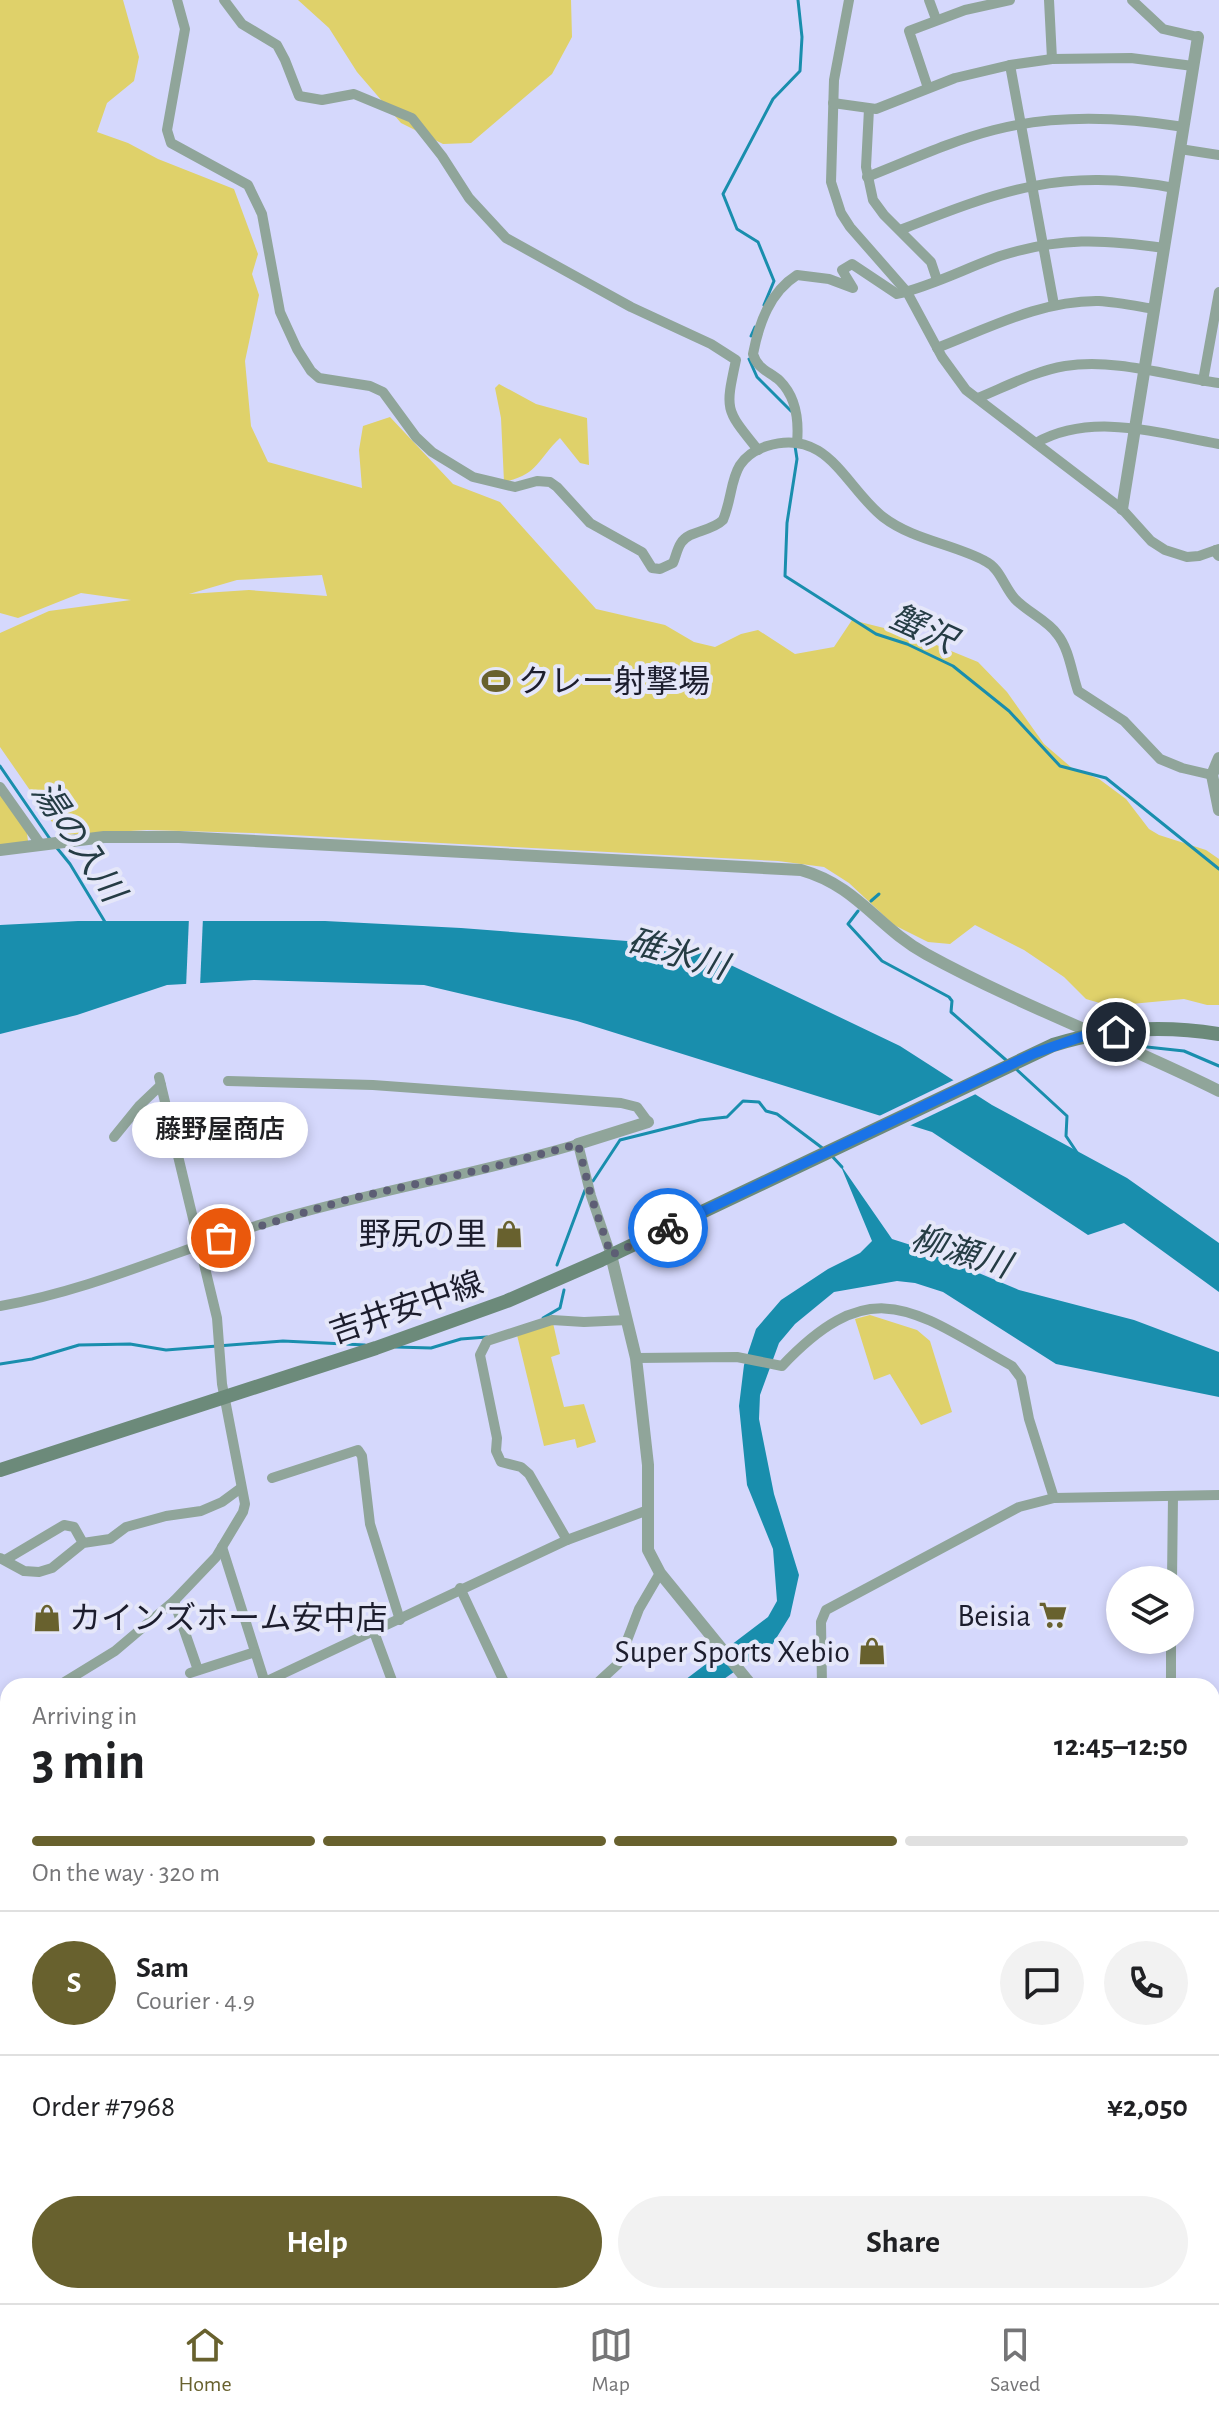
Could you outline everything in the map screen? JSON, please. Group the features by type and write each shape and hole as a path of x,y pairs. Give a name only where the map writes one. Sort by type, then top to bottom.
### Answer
{"main road":[{"name":"吉井安中線","path":"0,1470 444,1325 507,1301 611,1255 1035,1053 1092,1033 1171,1028 1219,1034"}],"street":[{"path":"177,0 185,29 167,130 171,143 248,185 262,214 280,312 297,349 319,378 370,386 383,392 416,437 432,452 473,477 515,487 537,481 550,482 590,523 642,552 652,568 660,569 673,563 678,547 686,537 723,520 735,473 740,464 758,450 769,445 797,443 819,448 865,500 893,523 987,561 1013,597 1056,632 1078,691 1124,721 1160,759 1212,775"},
{"path":"224,0 242,24 277,45 299,96 322,100 354,94 412,118 469,198 506,238 631,307 711,344 736,360 727,400 734,420 758,450"},
{"path":"849,0 834,80 831,182 834,197 850,227 907,292 954,376 978,398 1122,509 1151,541 1165,550 1187,557 1218,551"},
{"path":"929,0 936,19"},
{"path":"928,88 909,31 936,19 1010,0"},
{"path":"1049,0 1052,59"},
{"path":"1122,509 1198,37 1163,29 1132,0"},
{"path":"833,103 876,109 928,88 1010,65 1052,59 1131,58 1193,66"},
{"path":"1010,65 1054,305"},
{"path":"869,109 867,177 873,200 931,262 937,280"},
{"path":"867,177 971,137 1021,125 1098,119 1148,121 1184,127"},
{"path":"1180,149 1219,155"},
{"path":"900,230 983,198 1058,181 1099,179 1174,188"},
{"path":"797,443 797,411 792,398 781,382 760,369 753,354 766,310 775,295 797,275 829,279 853,288 842,270 852,264 897,294 1000,256 1043,244 1084,239 1164,248"},
{"path":"1203,381 1219,292"},
{"path":"937,348 1054,305 1098,301 1154,309"},
{"path":"978,398 1063,366 1108,365 1219,383"},
{"path":"1036,443 1054,432 1100,425 1219,444"},
{"path":"1219,758 1212,775 1219,810"},
{"path":"0,787 49,843"},
{"path":"0,850 122,836 179,837 801,870 841,886 896,934 922,952 1219,1091"},
{"path":"71,1678 115,1651 174,1601 222,1547 245,1504 224,1397 217,1318 160,1081 114,1137"},
{"path":"0,1306 59,1295 268,1222 349,1199 493,1167 648,1122 637,1107 621,1103 373,1085 228,1081"},
{"path":"578,1144 611,1255 636,1358 648,1465 648,1550 660,1573 746,1678"},
{"path":"636,1358 739,1358 782,1366 815,1332 849,1313 885,1308 910,1311 931,1319 1012,1366 1021,1378 1029,1419 1054,1498"},
{"path":"567,1540 529,1474 521,1467 501,1462 496,1451 497,1438 480,1355 487,1341 552,1320 627,1320"},
{"path":"272,1478 358,1450 362,1456 370,1524 400,1620"},
{"path":"2,1559 24,1571 39,1572 52,1568 83,1543 110,1539 126,1527 166,1516 201,1511 222,1502 241,1488"},
{"path":"822,1678 821,1622 826,1610 1019,1507 1054,1498 1219,1495"},
{"path":"1172,1566 1173,1496"},
{"path":"278,1678 460,1588 567,1540 648,1510"},
{"path":"2,1559 64,1525 74,1527 83,1543"},
{"path":"222,1547 264,1678"},
{"path":"603,1678 618,1664 639,1609 660,1573"},
{"path":"460,1588 502,1678"},
{"path":"174,1601 194,1671 255,1652"},
{"path":"374,1632 391,1678"},
{"path":"1171,1654 1171,1678"}],"shaded area":[{"path":"0,0 123,0 139,57 134,81 107,103 97,132 234,189 258,254 252,274 259,295 245,361 251,426 268,462 362,488 359,450 363,426 390,417 453,484 500,502 596,609 665,625 694,642 715,647 741,634 758,630 795,654 834,647 852,620 912,635 978,662 1007,692 1044,744 1072,768 1099,779 1126,799 1149,829 1206,850 1219,859 1219,1005 1184,999 1110,1006 1086,999 1064,977 1024,950 975,925 950,944 928,942 894,925 849,883 824,867 778,861 252,833 147,830 61,835 0,747 0,633 49,611 131,600 81,593 18,618 0,613","holes":["322,575 327,596 249,590 189,594 237,580"]},
{"path":"298,0 571,0 572,37 552,74 471,143 443,144 401,123 357,72 329,28"},
{"path":"499,384 536,404 587,418 589,465 580,463 560,438 531,471 504,482 501,418 495,388"},
{"path":"0,793 27,833 28,841 0,845"},
{"path":"870,1315 917,1330 930,1341 952,1412 921,1425 890,1374 874,1380 855,1319"},
{"path":"553,1323 560,1354 551,1357 564,1407 584,1404 596,1442 577,1448 575,1439 544,1446 517,1335"}],"water":[{"name":"碓氷川","path":"78,921 325,921 691,946 900,1046 992,1105 1127,1178 1219,1243 1219,1292 1124,1223 1088,1235 932,1132 577,1021 424,985 254,980 167,985 77,1015 0,1034 0,925"},
{"path":"840,1164 892,1239 1019,1290 1134,1320 1219,1352 1219,1397 1056,1364 943,1292 915,1283 897,1281 834,1292 795,1324 779,1343 760,1395 759,1419 774,1494 799,1575 790,1616 772,1645 725,1678 688,1678 768,1617 777,1601 773,1549 747,1485 739,1406 744,1365 756,1329 781,1300 828,1269 860,1253 872,1241"}],"pier":[{"path":"189,917 203,917 200,987 186,988"},
{"path":"958,1078 980,1092 905,1128 875,1118"}],"waterway":[{"name":"蟹沢","path":"764,305 774,281 758,242 737,229 723,194 773,99 800,71 802,37 798,0"},
{"name":"蟹沢","path":"751,336 755,327"},
{"name":"蟹沢","path":"749,359 757,377 791,411"},
{"name":"蟹沢","path":"795,446 797,459 787,523 785,576 876,634 907,644 953,666 1009,711 1060,766 1106,778 1219,869"},
{"name":"湯の入川","path":"0,766 50,839"},
{"name":"湯の入川","path":"57,848 105,922"},
{"path":"871,901 879,894"},
{"path":"858,911 848,924 882,961 949,997 952,1001 951,1012 1006,1060"},
{"path":"1147,1047 1184,1051 1219,1066"},
{"path":"1015,1068 1067,1116 1066,1136 1078,1154"},
{"path":"593,1181 620,1140 700,1120 727,1117 743,1101 759,1102 766,1111 777,1114 825,1150"},
{"path":"831,1155 842,1167"},
{"path":"557,1265 585,1190"},
{"path":"543,1318 560,1308 564,1290"},
{"path":"396,1347 431,1348 461,1339 487,1337"},
{"path":"0,1364 32,1359 79,1345 130,1344 166,1350 283,1341 365,1345"}],"way so far":[{"path":"221,1238 349,1199 536,1157 578,1144 611,1255 668,1228"}],"place":[{"name":"クレー射撃場","path":"496,681"},
{"name":"野尻の里","path":"509,1234"},
{"name":"藤野屋商店","path":"221,1238"},
{"name":"Beisia","path":"1053,1615"},
{"name":"カインズホーム安中店","path":"47,1618"},
{"name":"Super Sports Xebio","path":"872,1651"}],"route":[{"path":"668,1228 1053,1045 1092,1033 1116,1032"}],"water label":[{"name":"柳瀬川","path":"961,1251"}]}
